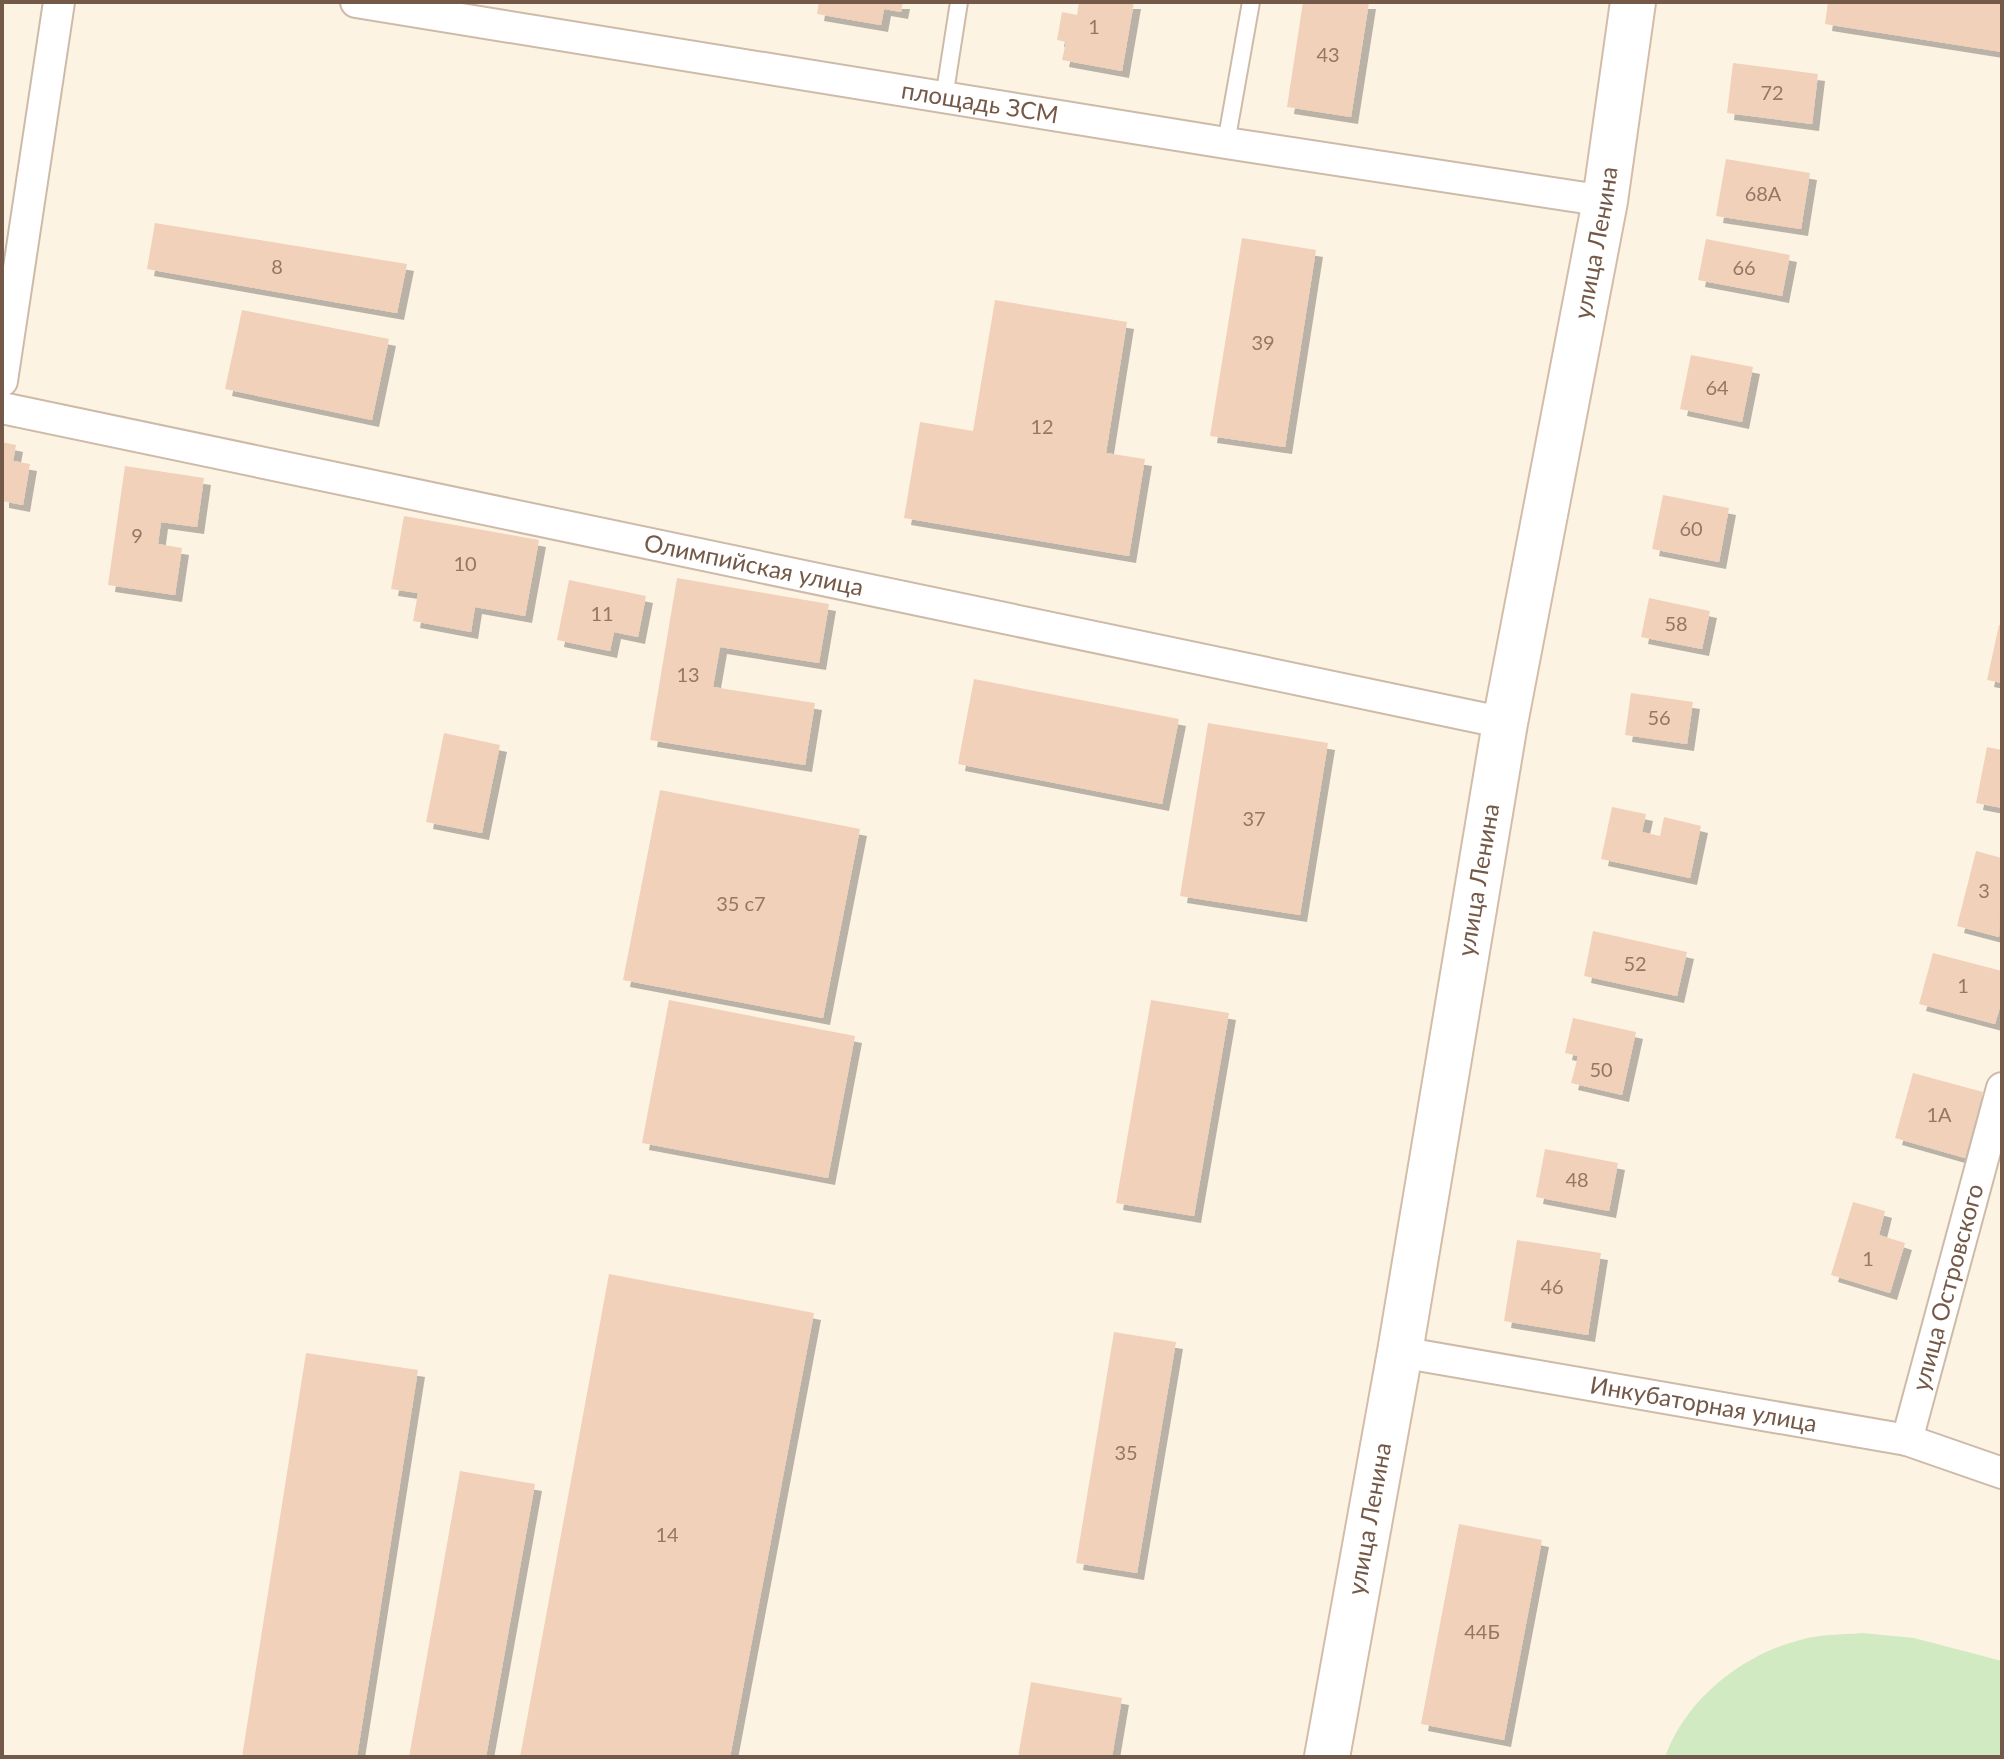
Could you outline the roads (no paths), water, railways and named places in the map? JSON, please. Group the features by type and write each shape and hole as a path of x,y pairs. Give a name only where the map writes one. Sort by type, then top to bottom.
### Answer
{"main road":[{"name":"улица Ленина","path":"1327,1757 1400,1352 1505,723 1605,201 1633,2"}],"street":[{"path":"2,381 59,2"},
{"name":"площадь ЗСМ","path":"356,2 1605,201"},
{"name":"Олимпийская улица","path":"2,408 1505,723"},
{"name":"улица Островского","path":"1907,1440 2002,1088"},
{"name":"Инкубаторная улица","path":"1400,1352 1907,1440 2002,1473"}],"lane":[{"path":"944,98 959,2"},
{"path":"1226,143 1251,2"}]}
